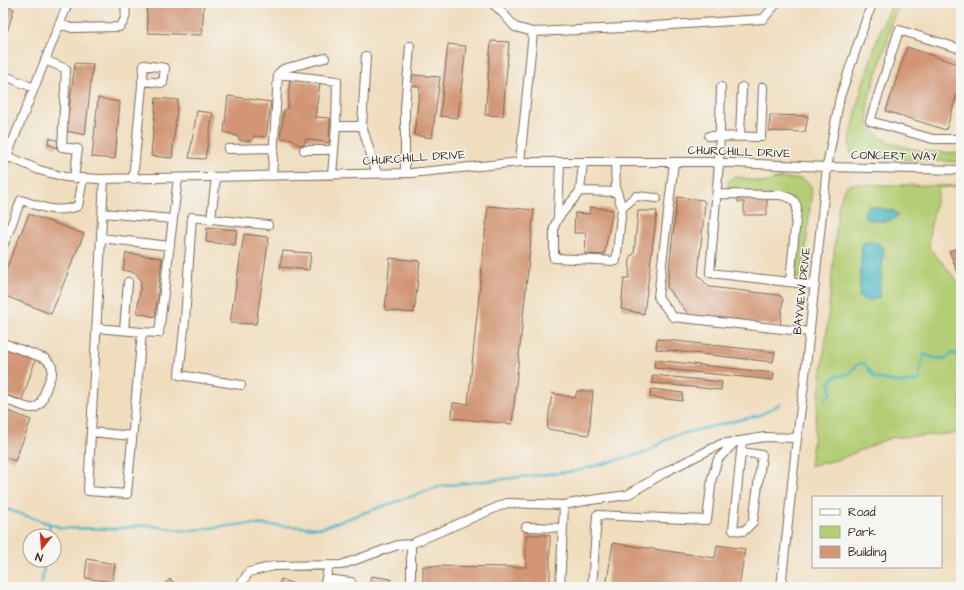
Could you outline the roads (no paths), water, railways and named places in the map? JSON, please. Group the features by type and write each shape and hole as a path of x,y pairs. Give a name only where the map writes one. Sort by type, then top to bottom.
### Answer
{"street":[{"path":"4,162 68,3"},
{"path":"59,24 72,28 119,27 126,19 125,3"},
{"path":"492,3 501,10 515,27 533,32 763,19 777,3"},
{"name":"BAYVIEW DRIVE","path":"780,587 810,332 827,167 840,98 873,3"},
{"path":"961,49 899,30 870,121 933,139 961,140"},
{"path":"520,162 533,32"},
{"path":"404,173 405,107 410,46"},
{"path":"366,56 362,126 377,174"},
{"path":"272,176 278,74 283,69 325,58"},
{"path":"45,60 66,69 62,147 78,150 74,178"},
{"path":"278,74 337,80 336,126 332,175"},
{"path":"3,75 34,88"},
{"path":"133,179 142,81"},
{"path":"740,136 742,87"},
{"path":"708,136 762,137 762,87"},
{"path":"721,88 719,162 710,273 815,285"},
{"path":"336,126 362,126"},
{"path":"3,141 11,144"},
{"path":"228,149 274,148"},
{"path":"304,150 334,150"},
{"name":"CHURCHILL DRIVE","path":"4,162 65,177 104,179 404,173 520,162 719,162 827,167"},
{"path":"558,218 560,162"},
{"path":"583,162 580,191 558,218 554,227 554,258 616,261 622,208 617,192 615,162"},
{"path":"674,162 658,297 673,317 810,332"},
{"name":"CONCERT WAY","path":"827,167 961,170"},
{"path":"212,219 216,177"},
{"path":"3,246 21,200 58,210 78,206 83,178"},
{"path":"96,328 159,333 178,178"},
{"path":"104,179 88,491 127,494 142,332"},
{"path":"580,191 617,192"},
{"path":"716,194 780,195 794,200 797,208 790,282"},
{"path":"622,208 636,196 657,198"},
{"path":"102,213 173,219"},
{"path":"241,385 179,375 185,320 192,217 268,225"},
{"path":"101,238 170,246"},
{"path":"124,330 128,282"},
{"path":"3,343 46,359 52,366 52,373 41,403 35,408 29,408 3,399"},
{"path":"91,432 132,436"},
{"path":"239,587 249,572 274,566 341,565 398,545 411,544 507,503 564,505 584,500 627,495 671,469 721,444 766,437 797,438"},
{"path":"738,441 741,452 733,530 744,531 753,522 762,455 741,452"},
{"path":"592,587 597,515 707,520 712,478 718,458 738,441"},
{"path":"560,587 564,505"},
{"path":"526,527 563,528"},
{"path":"411,544 411,587"},
{"path":"329,565 325,583 351,582 350,587"}],"water":[{"path":"870,206 894,211 898,215 893,220 884,222 866,219 864,215 866,208"},
{"path":"865,242 878,243 884,249 879,298 868,301 859,297 862,245"}],"waterway":[{"path":"961,333 961,340"},
{"path":"825,399 831,394 830,382 836,376 843,375 853,370 858,364 864,363 875,378 897,382 908,382 919,380 924,354 934,358 946,359 951,353 961,356"},
{"path":"3,508 62,528 114,529 146,525 186,531 245,524 321,528 441,486 576,471 647,452 672,436 760,415 780,404"},
{"path":"49,528 50,524"},
{"path":"41,587 44,568"}]}
